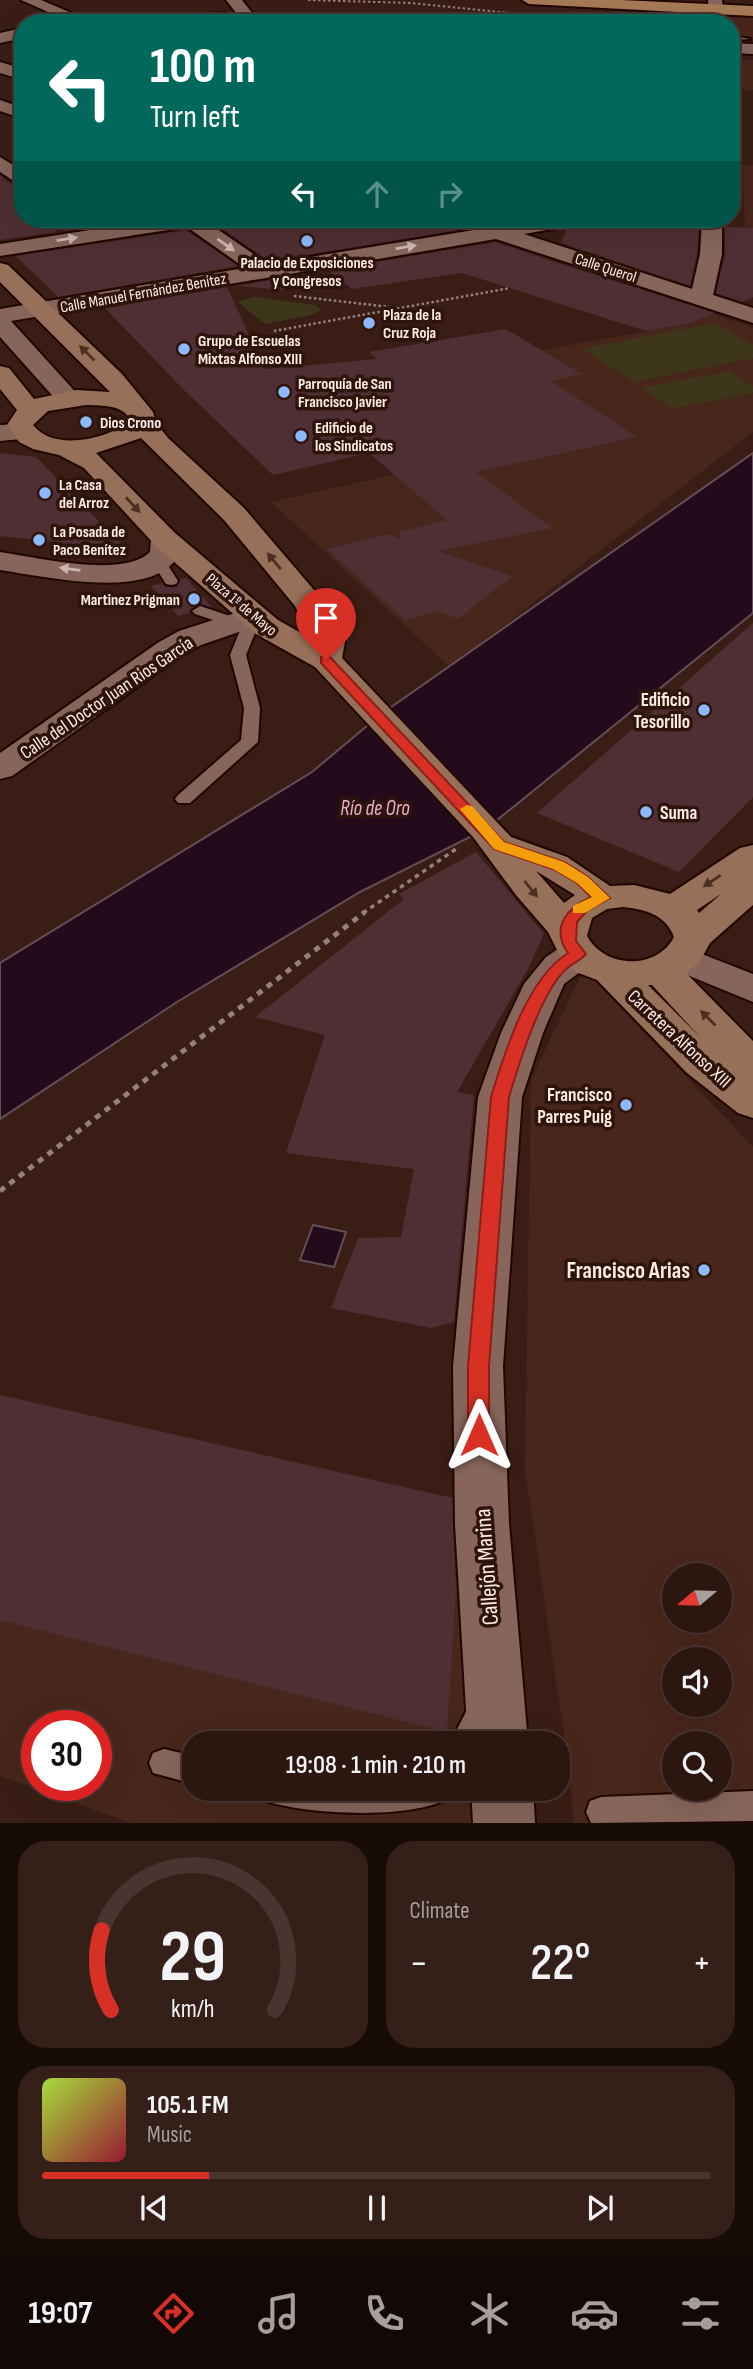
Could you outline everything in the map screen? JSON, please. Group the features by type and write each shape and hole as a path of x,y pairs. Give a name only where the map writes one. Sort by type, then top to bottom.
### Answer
{"main road":[{"path":"528,0 753,11"},
{"path":"0,270 113,379 159,444 234,514 309,603 329,642 326,660"},
{"path":"0,373 18,425 32,439 63,446 114,441 136,432 137,414"},
{"path":"18,425 68,398 103,398 137,414"},
{"name":"Plaza 1º de Mayo","path":"63,446 93,462 165,561 244,619 326,660 487,831"},
{"path":"487,831 558,865 583,880 602,898"},
{"name":"Carretera Alfonso XIII","path":"487,831 529,887 585,951 702,1063 753,1103"},
{"path":"678,944 753,856"},
{"path":"678,944 634,897 602,898 573,914 585,951 636,974 678,944 734,904 753,881"},
{"name":"Carretera Alfonso XIII","path":"678,944 753,1067"}],"street":[{"path":"29,0 68,14"},
{"path":"233,0 246,14"},
{"path":"0,233 30,228"},
{"path":"0,250 137,228"},
{"path":"205,228 263,271"},
{"name":"Calle Manuel Fernández Benítez","path":"0,316 263,271 484,228"},
{"name":"Calle Querol","path":"509,228 704,285"},
{"name":"Calle Querol","path":"530,228 704,285 753,316"},
{"path":"712,228 711,254 704,285 753,305"},
{"path":"0,323 68,398"},
{"path":"0,561 124,573 142,571 165,561"},
{"name":"Calle del Doctor Juan Rios García","path":"0,769 15,742 170,649 244,619"},
{"path":"678,944 753,989"},
{"name":"Callejón Marina","path":"497,1731 482,1524 478,1366 500,1097 510,1063 544,986 559,966 585,951"},
{"path":"503,1801 504,1823"}],"lane":[{"path":"184,799 249,742 253,724 252,708 238,655 244,619 201,611"},
{"path":"473,1731 494,1695"},
{"path":"164,1763 182,1767"},
{"path":"317,1801 383,1818 406,1817 426,1810 440,1801"},
{"path":"601,1812 738,1812"}],"path":[{"path":"308,0 411,3 516,13"},
{"path":"274,331 510,288"},
{"path":"0,1191 370,908 487,831"}],"shaded area":[{"path":"725,11 753,13 753,37 740,36 740,14 725,14"},
{"path":"740,60 753,60 753,90 740,90"},
{"path":"742,165 753,165 753,260 747,260"},
{"path":"255,297 315,305 322,310 311,315 265,324 238,302"},
{"path":"713,314 753,328 753,432 450,667 271,502 446,463 396,376 688,324"},
{"path":"715,323 753,345 753,358 634,382 582,349"},
{"path":"729,371 753,387 753,393 672,409 641,388"},
{"path":"580,977 594,980 753,1147 753,1823 574,1823 570,1780 570,1731 563,1731 525,1469 531,1080"},
{"path":"0,1395 462,1500 483,1731 182,1731 182,1801 489,1801 491,1823 131,1823 70,1801 112,1801 112,1710 21,1710 21,1784 0,1776"}],"water":[{"name":"Río de Oro","path":"753,453 753,613 486,829 360,892 177,1002 0,1119 0,963 312,772 380,715"},
{"path":"313,1225 346,1232 334,1267 300,1260"}],"building":[{"path":"0,175 14,188 14,228 53,228 57,232 0,240"},
{"path":"221,228 458,228 458,230 269,261"},
{"path":"699,228 690,286 561,243 567,229"},
{"path":"725,228 753,228 753,297 742,302 716,293 725,255"},
{"path":"186,230 238,266 58,297 16,256"},
{"path":"496,242 715,313 688,324 646,331 462,273 352,289 328,270"},
{"path":"306,274 284,290 237,286"},
{"path":"227,287 265,369 377,359 369,352 506,329 582,374 551,381 637,437 476,472 552,528 438,551 512,576 458,619 438,611 405,620 327,549 388,534 401,539 399,532 447,520 369,453 273,475 181,387 105,308"},
{"path":"0,453 36,457 127,550 0,536"},
{"path":"186,578 213,608 199,604 191,609 190,613 178,616 151,586 162,583 165,587 177,587 180,579"},
{"name":"Edificio Tesorillo","path":"753,623 753,797 679,872 537,813"},
{"path":"476,852 544,934 528,969 457,1092 474,1095 454,1322 431,1328 331,1308 358,1238 401,1237 414,1169 286,1153 325,1035 255,1017 404,899 399,894"},
{"path":"0,1395 452,1498 456,1590 447,1731 0,1620"}],"slow traffic":[{"path":"467,809 499,845 530,853 558,865 583,880 602,898 579,909"}],"place":[{"name":"Palacio de Exposiciones y Congresos","path":"307,241"},
{"name":"Plaza de la Cruz Roja","path":"369,323"},
{"name":"Grupo de Escuelas Mixtas Alfonso XIII","path":"184,349"},
{"name":"Parroquía de San Francisco Javier","path":"284,392"},
{"name":"Dios Crono","path":"86,422"},
{"name":"Edificio de los Sindicatos","path":"301,436"},
{"name":"La Casa del Arroz","path":"45,493"},
{"name":"La Posada de Paco Benítez","path":"39,540"},
{"name":"Martinez Prigman","path":"194,599"},
{"name":"Edificio Tesorillo","path":"704,710"},
{"name":"Suma","path":"646,812"},
{"name":"Francisco Parres Puig","path":"626,1105"},
{"name":"Francisco Arias","path":"704,1270"}],"route":[{"path":"326,660 499,845 530,853 558,865 583,880 602,898 581,907 573,914 567,936 578,954 559,966 544,986 510,1063 500,1097 478,1366 479,1435"}]}
